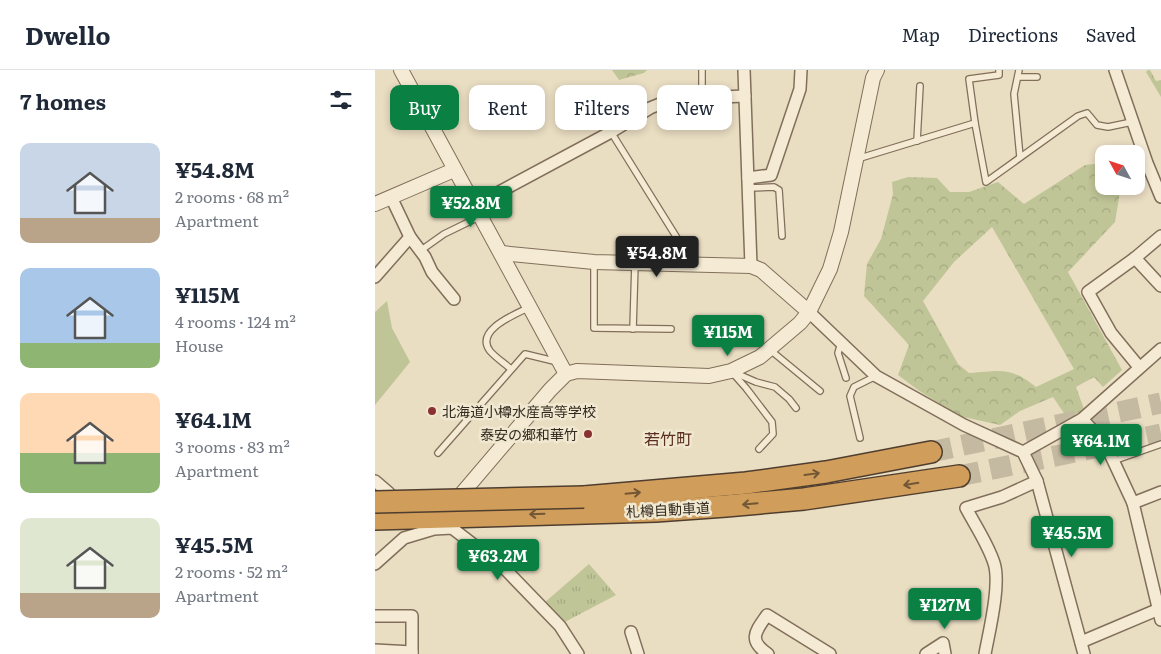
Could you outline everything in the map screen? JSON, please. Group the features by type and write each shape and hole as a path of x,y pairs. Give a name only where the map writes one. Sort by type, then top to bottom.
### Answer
{"highway":[{"name":"札樽自動車道","path":"380,511 585,504 826,472 931,452"},
{"name":"札樽自動車道","path":"585,504 656,510 804,499 959,476"}],"street":[{"path":"744,70 751,266"},
{"path":"748,183 771,175 800,90 801,70"},
{"path":"405,71 454,170 563,368 577,371 709,376 731,371 760,357 809,312 835,256 873,78 877,70"},
{"path":"1115,70 1132,122 1161,196"},
{"path":"732,96 745,96"},
{"path":"478,211 657,105"},
{"path":"375,204 454,170"},
{"path":"391,197 410,237 431,272 454,299"},
{"path":"1139,367 1111,333 1088,292 1135,258 1161,236"},
{"path":"375,278 410,237"},
{"path":"501,253 594,262 751,266 761,270 809,312 876,376 964,425 1023,452 1037,481 1084,654"},
{"path":"1135,258 1161,286"},
{"path":"1023,452 1082,419 1161,349"},
{"path":"375,512 449,510 550,390 563,368"},
{"path":"1081,642 1160,615 1133,503 1105,443 1082,419"},
{"path":"375,481 389,493 380,511"},
{"path":"985,654 994,609 995,568 991,556 966,508 1002,497 1037,481"},
{"path":"1133,503 1161,492"},
{"path":"375,564 404,538 434,529 452,528 505,570 560,626 578,654"},
{"path":"768,654 759,648 755,641 755,632 767,615 830,654"},
{"path":"375,616 412,616 412,653 375,650"},
{"path":"631,632 638,654"},
{"path":"926,654 943,643 945,654"}],"lane":[{"path":"702,70 702,85"},
{"path":"999,70 999,75 969,79 986,182 1077,116 1087,113 1097,125 1108,127 1132,122"},
{"path":"1020,157 1014,94 1019,73 1037,77"},
{"path":"917,141 920,86"},
{"path":"857,159 975,123"},
{"path":"611,132 693,264"},
{"path":"748,183 774,187 779,190 782,236"},
{"path":"420,251 478,211"},
{"path":"594,262 594,328 671,329"},
{"path":"633,329 635,264"},
{"path":"511,369 489,350 487,335 493,328 530,307"},
{"path":"841,343 839,353 846,378"},
{"path":"769,349 821,391"},
{"path":"438,453 525,354 563,368"},
{"path":"731,371 756,382 775,387 796,408"},
{"path":"731,371 772,422 773,434 759,449"},
{"path":"860,438 851,396 854,387 876,376"},
{"path":"1113,461 1161,444"}],"green space":[{"path":"612,70 647,70 644,73 619,80"},
{"path":"1150,70 1156,81 1161,80 1161,97 1146,72"},
{"path":"1095,164 1095,195 1120,195 1115,222 1068,272 1122,370 1103,387 1094,377 1076,387 1084,409 1068,419 1053,397 1020,411 1000,425 959,416 898,375 909,345 864,296 867,264 881,239 893,194 892,182 908,177 937,178 950,192 969,192 998,182 1024,204 1085,165","holes":["992,227 1074,369 1036,387 1027,380 1005,371 969,373 958,364 923,301 954,262"]},
{"path":"387,301 392,328 410,362 375,405 375,312"},
{"path":"589,564 616,595 563,623 544,603"}],"tunnel":[{"path":"931,452 1161,403"},
{"path":"959,476 1161,434"}],"place":[{"name":"北海道小樽水産高等学校","path":"432,411"},
{"name":"泰安の郷和華竹","path":"588,434"}],"district":[{"name":"若竹町","path":"668,438"}]}
